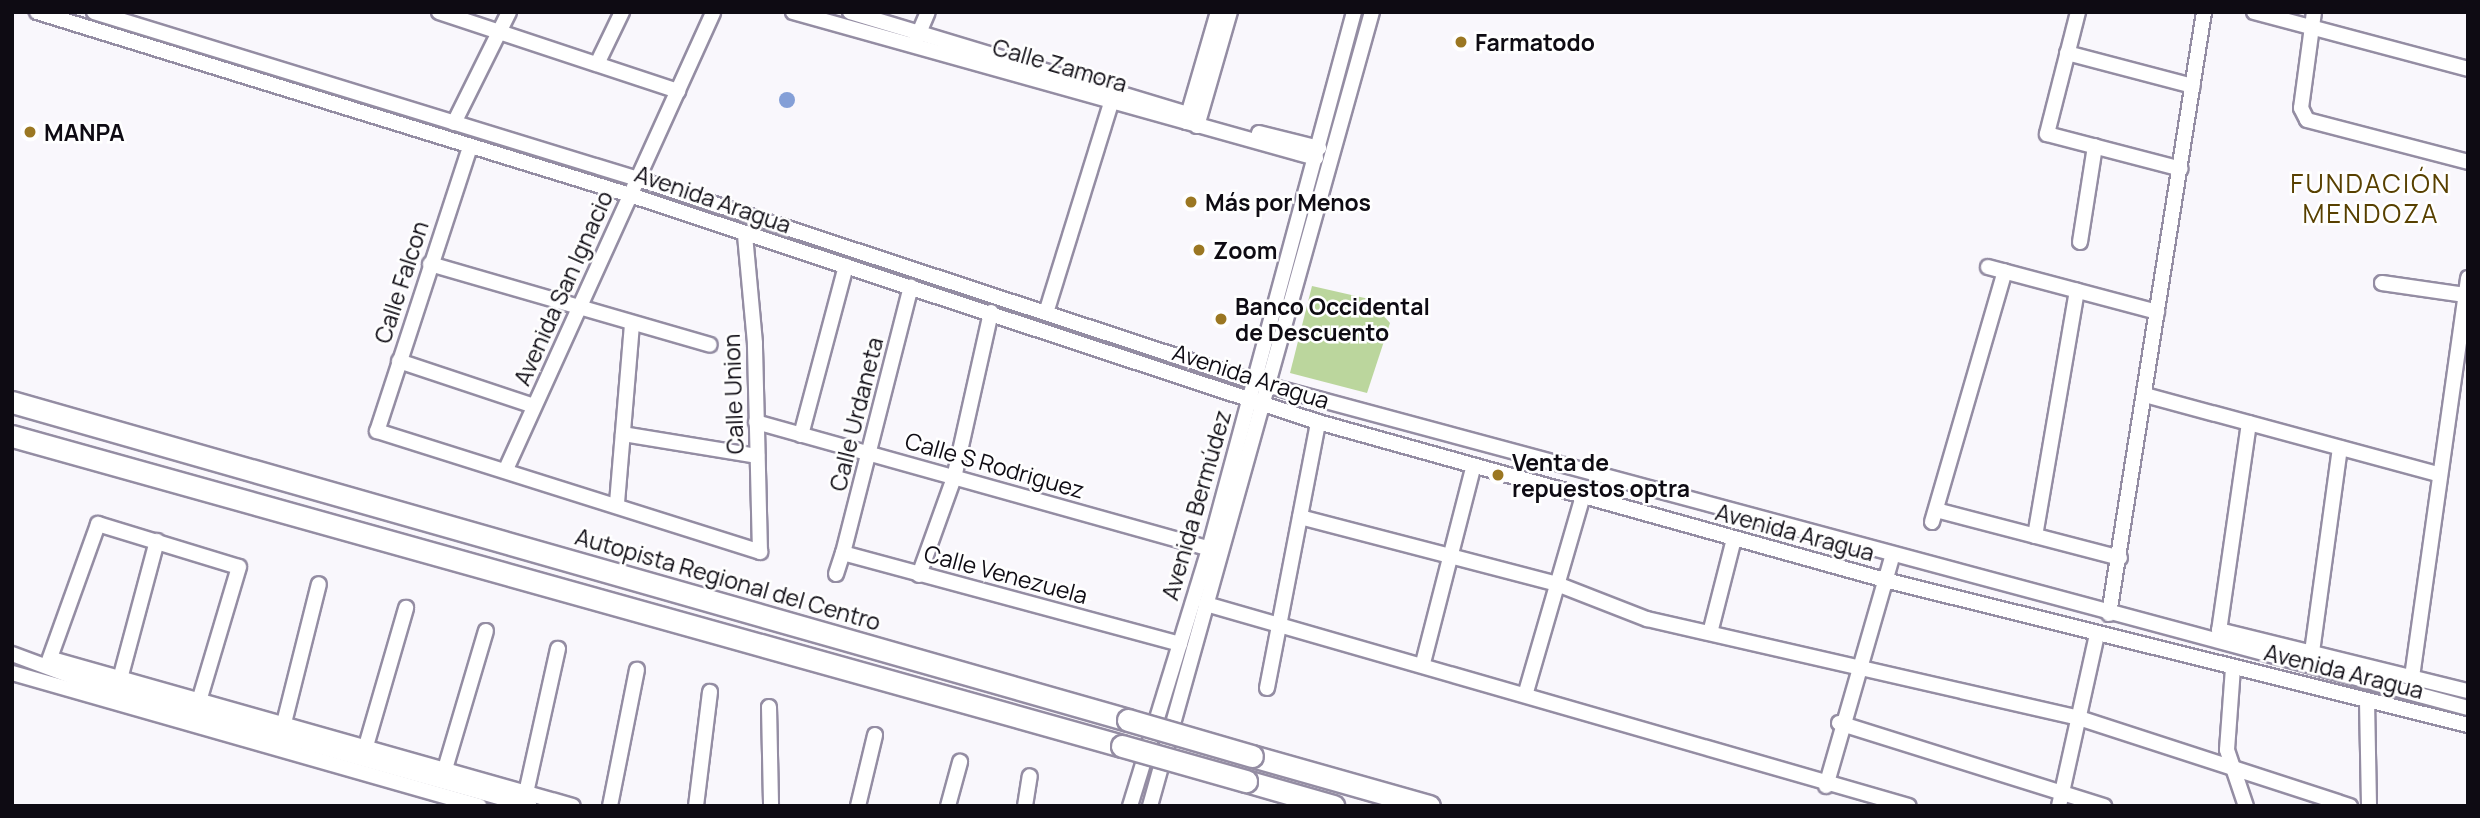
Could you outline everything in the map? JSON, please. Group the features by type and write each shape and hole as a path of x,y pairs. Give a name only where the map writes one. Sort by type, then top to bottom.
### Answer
{"highway":[{"name":"Autopista Regional del Centro","path":"12,402 1429,806"},
{"path":"12,436 1333,806"}],"street":[{"name":"Avenida Aragua","path":"37,12 630,195 1318,422 1885,580 2468,725"},
{"name":"Avenida Aragua","path":"93,12 638,178 1255,382 1892,558 2468,708"},
{"path":"439,12 678,92"},
{"path":"454,123 509,12"},
{"path":"597,64 622,12"},
{"name":"Avenida San Ignacio","path":"506,467 713,12"},
{"name":"Calle Zamora","path":"793,12 1318,153"},
{"name":"Calle Zamora","path":"850,12 919,31 1112,97"},
{"path":"914,46 928,12"},
{"path":"1193,120 1218,12"},
{"path":"1193,120 1230,12"},
{"name":"Avenida Bermúdez","path":"1150,806 1206,604 1215,551 1249,401 1354,12"},
{"name":"Avenida Bermúdez","path":"1130,806 1180,644 1265,406 1372,12"},
{"path":"2078,12 2047,134 2181,169"},
{"path":"2109,614 2120,558 2204,12"},
{"path":"2254,12 2468,69"},
{"path":"2315,12 2301,108 2307,120 2468,162"},
{"path":"2067,53 2193,86"},
{"path":"1045,313 1112,97"},
{"path":"2080,242 2095,146"},
{"name":"Calle Falcon","path":"470,147 377,431 506,467"},
{"name":"Calle Union","path":"617,503 760,552 756,422 745,235"},
{"path":"430,264 632,326 710,345"},
{"path":"801,435 846,267"},
{"path":"1989,267 2157,312"},
{"path":"2005,271 1934,516 2035,536 2120,558"},
{"path":"2412,677 2437,474 2463,346 2468,278"},
{"path":"2382,283 2465,295"},
{"name":"Calle Urdaneta","path":"844,553 911,287"},
{"path":"2035,536 2077,291"},
{"path":"919,575 954,478 991,312"},
{"path":"506,467 617,503 632,326"},
{"path":"399,361 534,406"},
{"path":"2145,395 2437,474"},
{"name":"Calle S Rodriguez","path":"756,422 1215,551"},
{"path":"1267,688 1282,621 1318,422"},
{"path":"2249,423 2219,630 2468,691"},
{"path":"623,434 757,456"},
{"path":"2312,652 2340,448"},
{"path":"1423,663 1474,465"},
{"path":"1525,692 1583,496"},
{"path":"1300,517 1557,584 1647,619 1861,664 2080,718 2350,806"},
{"path":"37,681 49,663 98,524 239,567 199,701"},
{"path":"1710,633 1734,539"},
{"path":"120,679 157,541"},
{"path":"836,574 844,553"},
{"name":"Calle Venezuela","path":"844,553 1180,644"},
{"path":"1826,786 1839,723 1861,664 1892,558"},
{"path":"284,723 319,584"},
{"path":"1206,604 1282,621 1525,692 1826,786 1909,806"},
{"path":"366,746 406,608"},
{"path":"445,769 486,631"},
{"path":"2059,806 2097,634"},
{"path":"527,801 558,649"},
{"path":"12,654 120,679 366,746 445,769 527,801"},
{"path":"49,663 527,801 573,806"},
{"path":"2233,668 2225,731 2246,806"},
{"path":"610,806 637,670"},
{"path":"12,673 479,806"},
{"path":"696,806 710,691"},
{"path":"2367,701 2369,806"},
{"path":"769,707 771,806"},
{"path":"1839,723 2064,790 2104,806"},
{"path":"858,806 875,735"},
{"path":"948,806 960,762"},
{"path":"1026,806 1030,776"}],"green space":[{"path":"1312,286 1369,299 1390,323 1367,393 1290,373"}],"water":[{"path":"784,92 790,92 795,100 793,106 784,108 779,103 779,97"}],"place":[{"name":"Farmatodo","path":"1461,42"},
{"name":"MANPA","path":"30,132"},
{"name":"Más por Menos","path":"1191,202"},
{"name":"Zoom","path":"1199,250"},
{"name":"Banco Occidental de Descuento","path":"1221,319"},
{"name":"Venta de repuestos optra","path":"1498,475"}],"district":[{"name":"FUNDACIÓN MENDOZA","path":"2371,199"}]}
